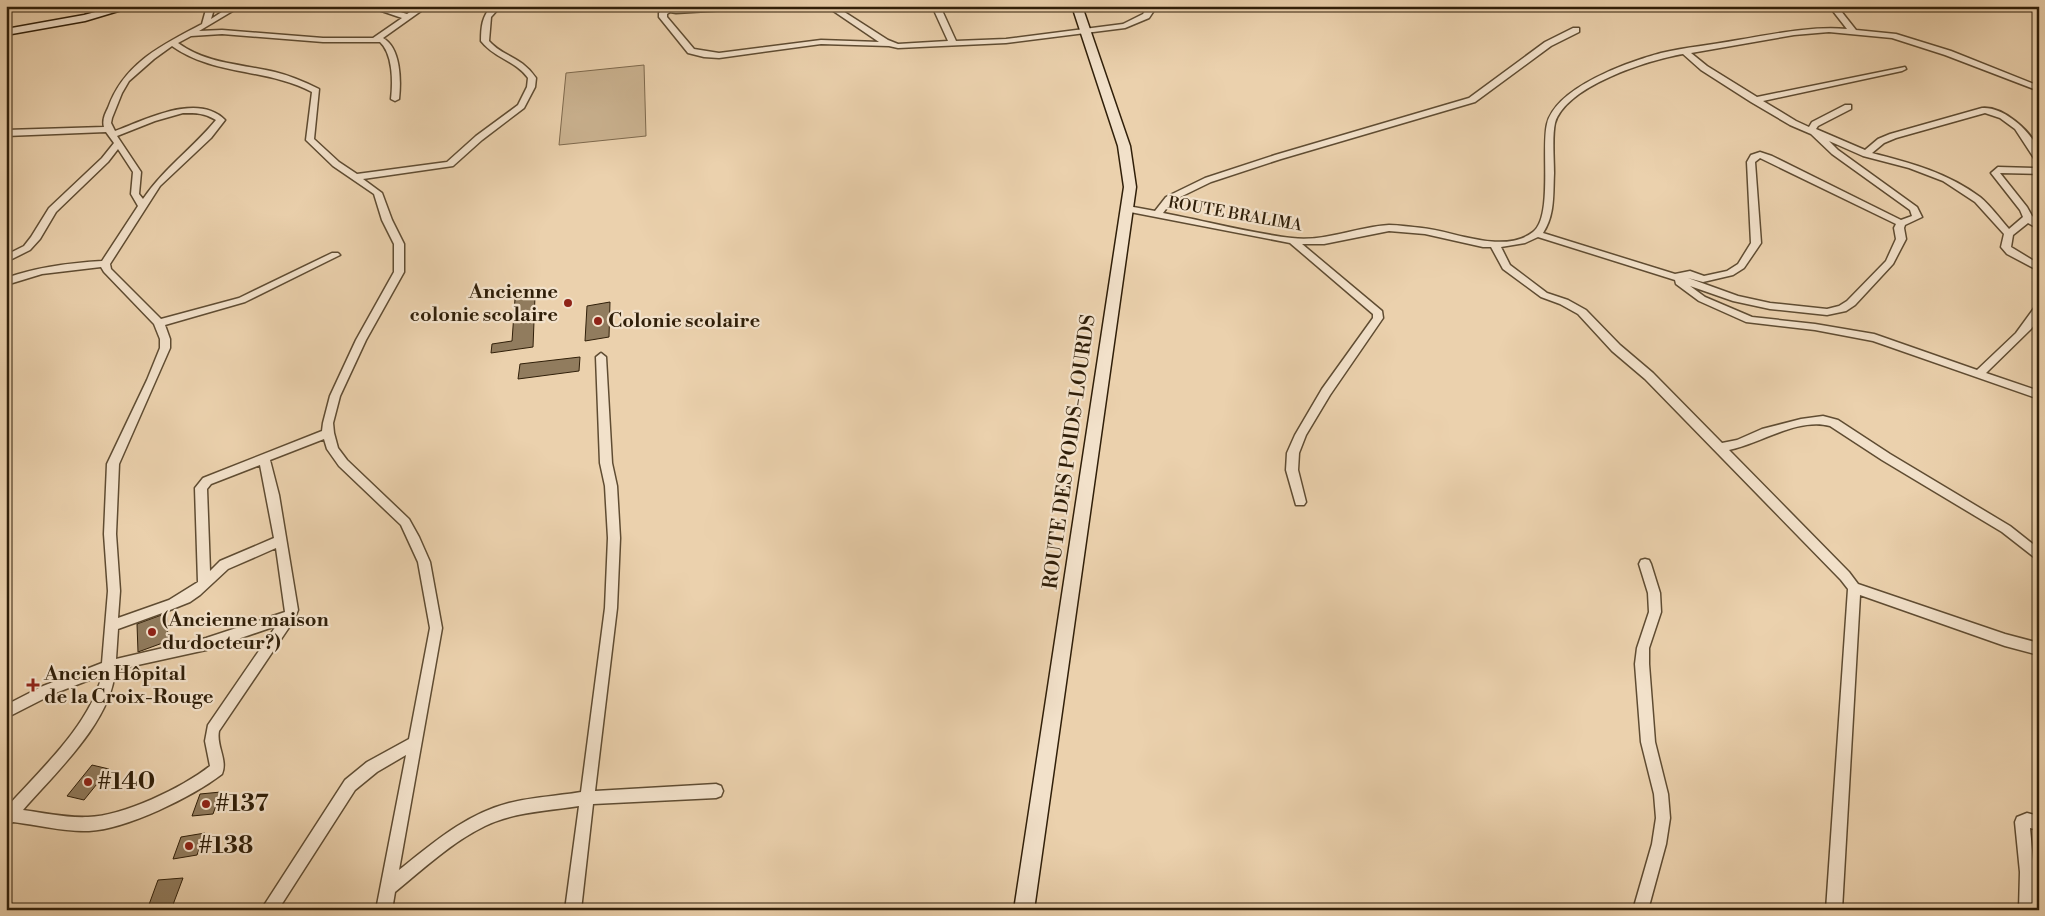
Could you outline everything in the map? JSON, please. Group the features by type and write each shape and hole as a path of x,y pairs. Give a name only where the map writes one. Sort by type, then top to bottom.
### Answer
{"street":[{"path":"6,32 86,18 130,6"},
{"path":"205,25 211,6"},
{"path":"142,205 135,194 137,172 107,123 122,85 151,57 178,47 189,34 237,6"},
{"path":"371,6 408,17"},
{"path":"375,40 424,6"},
{"path":"357,178 450,164 479,138 521,106 529,93 532,78 523,64 494,49 485,41 488,14 496,6"},
{"path":"652,6 668,10 759,6"},
{"path":"830,6 890,44"},
{"path":"936,6 953,44"},
{"name":"ROUTE DES POIDS-LOURDS","path":"1024,910 1130,187 1124,146 1110,98 1077,6"},
{"path":"668,10 663,13 663,17 691,51 725,55 821,42 890,44 898,46 1014,41 1130,25 1146,16 1153,6"},
{"path":"1833,6 1853,32"},
{"path":"1156,215 1169,199 1187,188 1208,180 1278,157 1472,100 1548,44 1576,30"},
{"path":"1901,223 1899,228 1901,239 1890,262 1851,303 1842,309 1827,312 1770,306 1736,299 1672,276 1537,234 1544,224 1548,210 1551,124 1559,108 1576,93 1604,77 1634,64 1664,55 1794,33 1829,30 1853,32 1893,36 1930,46 2039,89"},
{"path":"189,34 222,32 323,40 383,41 390,56 396,81 395,99"},
{"path":"178,47 222,65 280,76 315,90 310,140 336,164 380,197 386,220 399,244 400,268 361,340 335,396 328,423 328,433 333,449 343,463 405,522 424,562 436,628 384,910"},
{"path":"1684,51 1704,68 1793,123 1811,129 1866,154 1912,166 1946,179 1978,200 2009,234"},
{"path":"1754,100 1902,69"},
{"path":"1811,129 1815,124 1848,107"},
{"path":"6,133 111,132 187,110 211,112 221,120 208,136 162,178 142,205 105,264 106,270 159,323 165,339 165,348 147,392 118,448 113,464 110,534 114,591 109,666 101,700 95,714 86,727 9,817"},
{"path":"1866,154 1881,141 1893,136 1984,110 1999,114 2025,135 2039,159"},
{"path":"1672,276 1690,274 1703,279 1713,276 1724,276 1741,266 1756,243 1751,162 1754,157 1760,155 1901,223 1916,218 1914,209 1835,152 1811,129"},
{"path":"6,259 27,248 35,239 52,210 105,160 118,143"},
{"path":"2039,171 1998,170 1995,172 2024,209 2028,218 2039,226"},
{"name":"ROUTE BRALIMA","path":"1128,209 1293,241 1324,241 1389,228 1425,231 1495,245 1522,241 1537,234"},
{"path":"2039,218 2028,218 2009,234 2006,243 2008,250 2039,268"},
{"path":"1293,241 1378,313 1378,318 1326,392 1293,452 1292,470 1300,502"},
{"path":"1495,245 1506,267 1544,295 1564,302 1582,312 1846,576 1854,588 1839,861 1834,910"},
{"path":"159,323 242,300 335,255"},
{"path":"6,282 26,274 56,268 105,264"},
{"path":"1672,276 1702,299 1750,320 1769,324 1814,327 1874,338 2039,395"},
{"path":"1978,375 2028,326 2039,310"},
{"path":"2028,326 2039,330"},
{"path":"573,910 611,608 612,508 606,463 601,357"},
{"path":"1719,448 1739,444 1762,432 1800,423 1823,420 1834,423 1886,457 2006,529 2039,556"},
{"path":"204,584 201,488 207,481 328,433"},
{"path":"9,817 88,824 108,822 154,804 213,773 218,765 210,742 213,728 290,616 292,610 281,540 264,457"},
{"path":"112,626 190,595 224,565 281,540"},
{"path":"1640,910 1659,844 1663,818 1661,794 1650,754 1646,729 1642,657 1655,612 1655,605 1653,588 1645,564"},
{"path":"1854,588 2005,640 2039,649"},
{"path":"6,712 48,690 109,666 206,644 290,616"},
{"path":"268,910 279,896 350,785 372,767 414,743"},
{"path":"388,888 455,835 481,820 509,810 586,798 716,791"},
{"path":"2027,910 2022,822 2027,820 2039,823"}],"shaded area":[{"path":"644,65 646,136 559,145 566,73"}],"building":[{"path":"535,296 533,347 491,353 492,344 512,341 515,299"},
{"name":"Colonie scolaire","path":"610,302 609,337 585,341 587,306"},
{"name":"Colonie scolaire","path":"580,357 579,371 518,379 520,364"},
{"name":"(Ancienne maison du docteur?)","path":"167,613 168,641 138,652 137,624"},
{"name":"#140","path":"92,765 109,769 84,800 67,796"},
{"name":"#137","path":"221,792 213,814 192,816 200,794"},
{"name":"#138","path":"205,833 197,855 173,859 181,837"},
{"path":"183,878 171,910 147,910 158,880"}],"waterway":[{"path":"60,6 83,6"}],"place":[{"name":"Ancienne colonie scolaire","path":"568,303"},
{"name":"Colonie scolaire","path":"598,321"},
{"name":"(Ancienne maison du docteur?)","path":"152,632"},
{"name":"Ancien Hôpital de la Croix-Rouge","path":"33,685"},
{"name":"#140","path":"88,782"},
{"name":"#137","path":"206,804"},
{"name":"#138","path":"189,846"}]}
